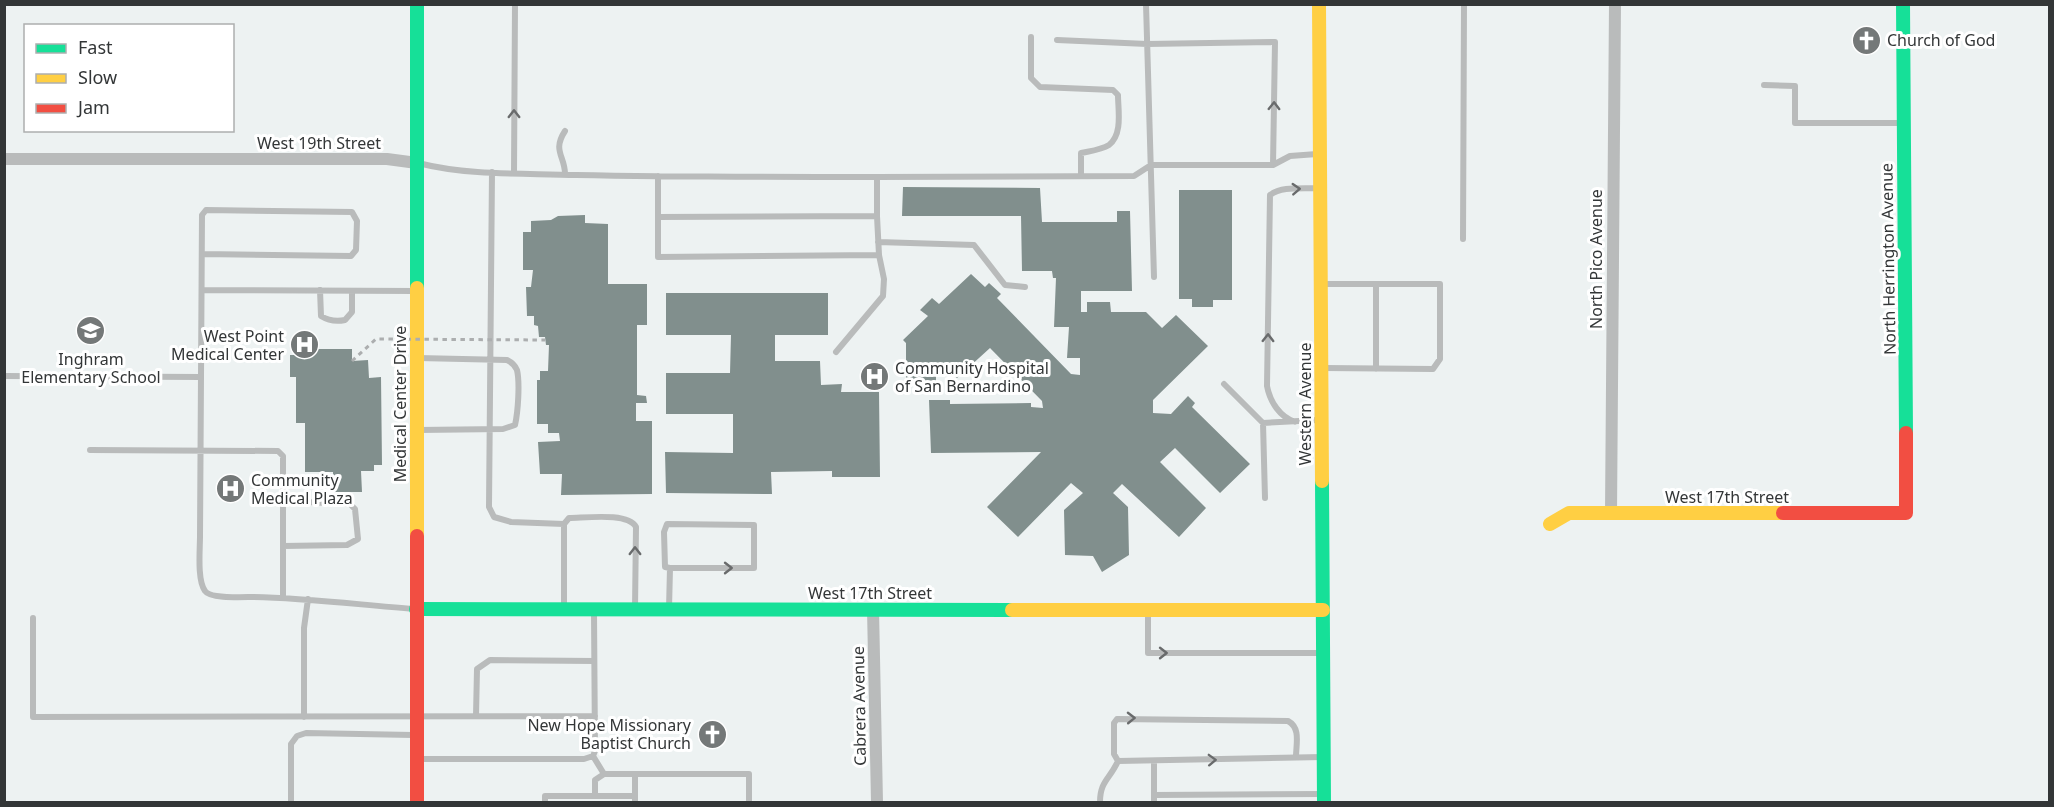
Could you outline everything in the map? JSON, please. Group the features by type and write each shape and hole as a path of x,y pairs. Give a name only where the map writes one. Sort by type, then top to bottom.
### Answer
{"street":[{"name":"Medical Center Drive","path":"417,4 417,802"},
{"name":"Western Avenue","path":"1319,4 1324,798"},
{"name":"North Pico Avenue","path":"1611,513 1615,4"},
{"name":"North Herrington Avenue","path":"1904,4 1906,513"},
{"name":"West 19th Street","path":"4,159 387,159 417,163"},
{"name":"West 17th Street","path":"1550,524 1569,513 1906,513"},
{"name":"West 17th Street","path":"416,609 1323,610"},
{"name":"Cabrera Avenue","path":"873,609 877,802"}],"lane":[{"path":"514,173 515,4"},
{"path":"1146,4 1154,277"},
{"path":"1463,239 1464,4"},
{"path":"1031,37 1031,78 1040,87 1113,90 1118,95 1118,132 1110,144 1081,153 1081,176"},
{"path":"1058,40 1147,44 1275,42 1273,165"},
{"path":"1764,85 1795,86 1795,123 1903,123"},
{"path":"564,174 564,165 559,158 560,139 565,131"},
{"path":"417,163 447,171 658,176 1134,176 1151,165 1273,165 1290,156 1320,154"},
{"path":"492,172 489,507 494,517 511,522 564,524"},
{"path":"658,176 658,257 879,255"},
{"path":"836,352 883,296 884,279 878,242 877,177"},
{"path":"1295,422 1284,415 1274,404 1268,386 1270,195 1272,192 1288,189 1320,188"},
{"path":"202,254 351,256 356,250 357,221 352,212 206,210 202,215 200,536 201,580 205,592 221,596 308,599 347,605 416,609"},
{"path":"658,217 877,216"},
{"path":"878,242 974,245 1005,285 1025,287"},
{"path":"1321,284 1440,284 1440,359 1433,369 1321,368"},
{"path":"1377,284 1377,369"},
{"path":"203,290 417,291"},
{"path":"320,290 321,316 335,321 345,320 352,312 352,291"},
{"path":"417,358 507,360 517,369 518,410 515,425 503,429 417,429"},
{"path":"4,376 201,376"},
{"path":"1224,384 1263,423 1264,498"},
{"path":"1263,423 1322,420"},
{"path":"90,450 278,451 283,456 283,598"},
{"path":"284,501 350,504 355,509 358,539 347,545 284,546"},
{"path":"564,609 564,524 569,518 627,518 633,522 636,527 635,609"},
{"path":"667,524 754,525 754,568 670,568 665,567 664,532 667,524"},
{"path":"669,609 670,568"},
{"path":"304,717 304,628 308,599"},
{"path":"593,756 595,751 594,609"},
{"path":"1148,610 1148,653 1323,653"},
{"path":"33,618 33,717 595,716"},
{"path":"476,716 477,669 490,660 594,661"},
{"path":"1118,761 1114,754 1114,723 1117,719 1123,718 1288,721 1293,723 1296,729 1296,757"},
{"path":"291,802 291,744 297,736 306,733 417,735"},
{"path":"417,759 584,759 593,756"},
{"path":"593,756 604,774"},
{"path":"1118,761 1323,757"},
{"path":"1100,802 1100,789 1118,761"},
{"path":"1154,761 1154,802"},
{"path":"595,796 596,780 604,774 749,774 749,802"},
{"path":"545,802 545,796 635,799 635,774"},
{"path":"1154,795 1324,798"}],"path":[{"path":"352,361 376,339 545,340"}],"building":[{"path":"903,187 1040,188 1042,222 1117,222 1117,211 1130,211 1132,291 1081,291 1081,312 1087,312 1087,302 1110,302 1111,312 1146,312 1162,328 1176,315 1208,346 1153,400 1153,413 1171,414 1188,396 1195,403 1192,407 1250,464 1220,493 1175,448 1160,462 1206,508 1179,537 1122,484 1113,493 1128,507 1129,555 1102,572 1093,556 1065,555 1064,510 1083,493 1071,483 1018,537 987,507 1041,452 931,453 929,400 950,400 950,404 1031,403 1031,407 1043,408 1042,401 990,348 957,378 942,365 936,370 936,384 906,384 906,343 903,340 928,316 920,310 932,298 939,304 971,274 985,287 989,283 1001,294 997,298 1071,374 1080,375 1080,358 1067,358 1069,327 1054,327 1056,278 1053,278 1052,271 1022,271 1021,216 902,216"},
{"path":"1179,190 1232,190 1232,300 1213,300 1213,307 1192,307 1192,299 1179,299"},
{"path":"585,215 585,223 608,224 608,284 647,284 647,325 637,325 637,395 646,396 647,403 636,403 636,421 652,421 652,494 561,495 562,474 540,474 538,442 560,441 559,433 548,433 548,424 537,424 537,380 540,380 540,371 548,371 549,345 546,345 545,337 539,337 538,326 534,325 534,316 527,316 526,287 531,287 533,270 523,270 523,232 531,232 531,221 551,220 558,216"},
{"path":"666,293 828,293 828,335 775,335 775,361 820,361 821,385 842,384 841,392 879,392 880,477 832,477 832,471 771,472 772,494 666,493 665,452 733,453 733,414 666,414 666,373 730,373 731,335 666,335"},
{"path":"297,349 352,349 352,361 368,360 369,378 381,377 382,465 374,465 374,471 361,471 362,492 333,492 333,472 305,472 305,423 296,423 296,377 290,377 290,355 297,355"}],"traffic: fast":[{"path":"417,4 417,288"},
{"path":"1903,4 1906,433"},
{"path":"1322,481 1324,802"},
{"path":"416,609 1012,610"}],"traffic: slow":[{"path":"1319,4 1322,481"},
{"path":"417,288 417,536"},
{"path":"1550,524 1569,513 1783,513"},
{"path":"1012,610 1323,610"}],"traffic: jam":[{"path":"1783,513 1906,513 1906,433"},
{"path":"417,536 417,802"}],"place":[{"name":"Church of God","path":"1866,40"},
{"name":"Inghram Elementary School","path":"91,331"},
{"name":"West Point Medical Center","path":"305,345"},
{"name":"Community Hospital of San Bernardino","path":"874,377"},
{"name":"Community Medical Plaza","path":"230,489"},
{"name":"New Hope Missionary Baptist Church","path":"712,734"}]}
